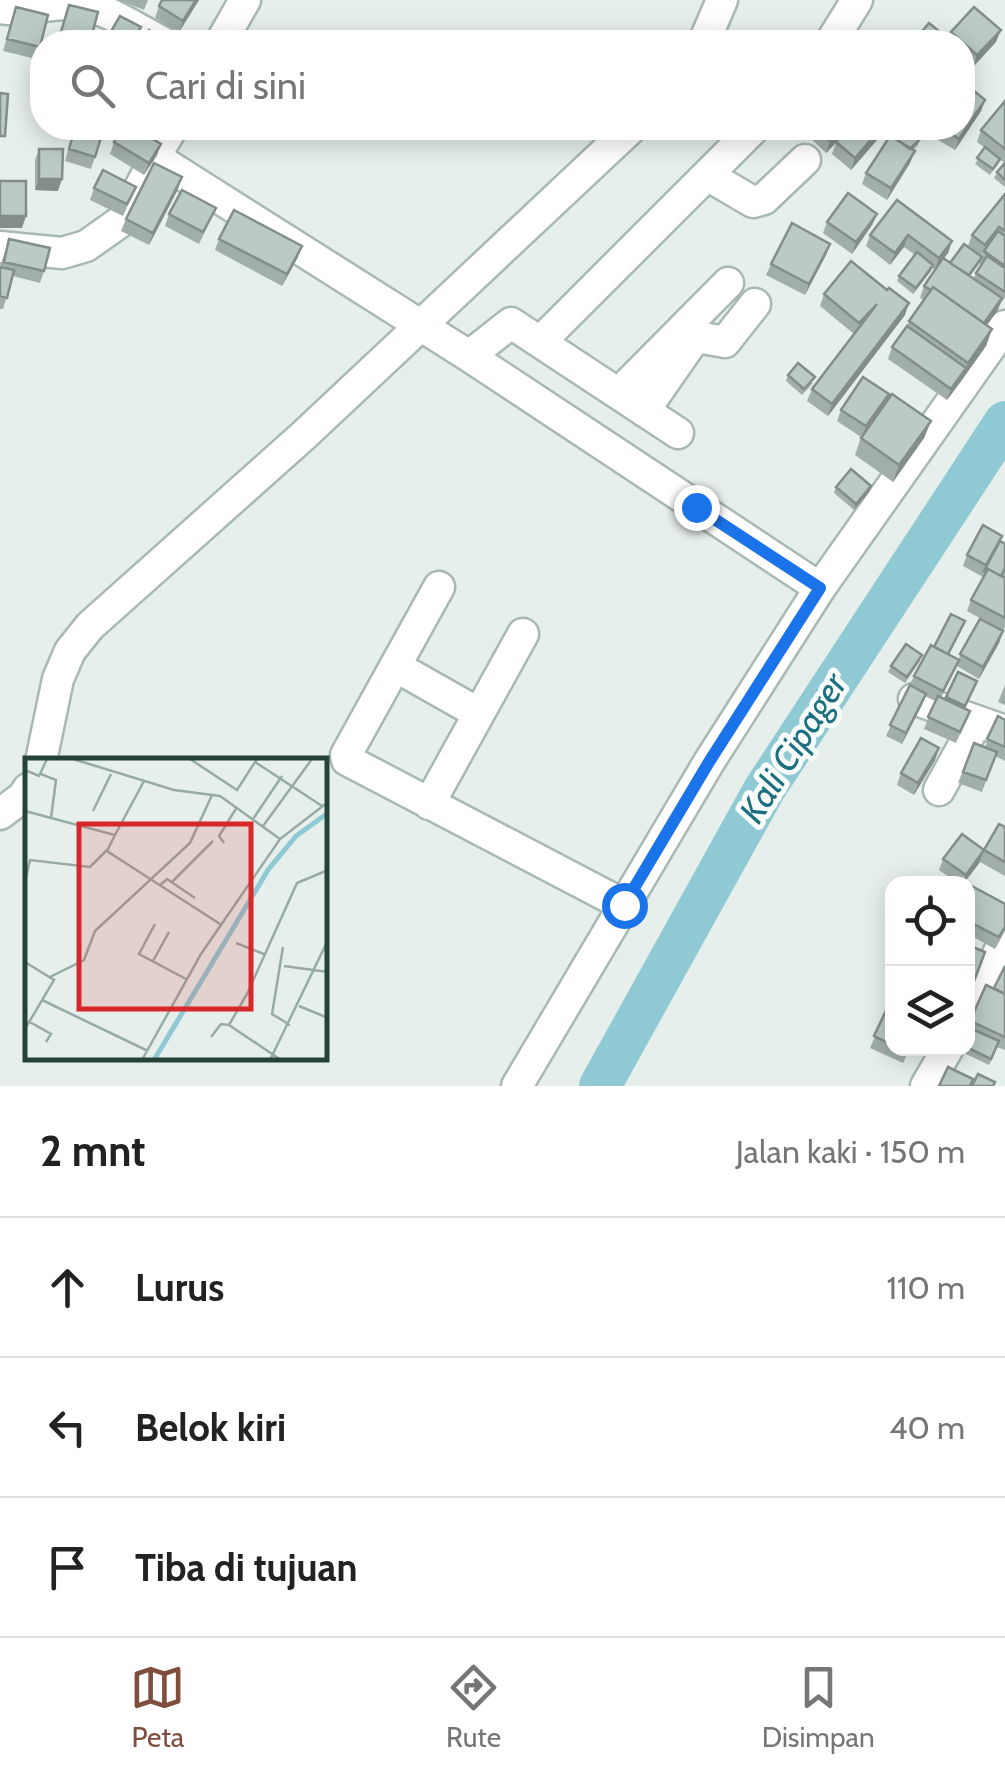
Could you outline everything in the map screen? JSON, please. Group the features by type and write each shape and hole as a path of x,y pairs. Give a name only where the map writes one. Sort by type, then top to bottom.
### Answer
{"street":[{"path":"228,30 244,0"},
{"path":"709,30 722,0"},
{"path":"839,30 858,0"},
{"path":"0,8 18,11 76,4 92,7 138,30"},
{"path":"165,140 161,161 215,198 469,356 820,588"},
{"path":"0,247 62,253 86,246 123,220 165,140"},
{"path":"42,758 58,679 70,651 90,626 421,326 618,140"},
{"path":"541,341 742,140"},
{"path":"706,175 754,202 764,198 806,160"},
{"path":"632,402 693,318 728,284"},
{"path":"725,342 756,304"},
{"path":"693,318 725,342"},
{"path":"469,356 510,323 678,433"},
{"path":"516,1086 709,762 820,588 1005,326"},
{"path":"632,402 697,338 725,342"},
{"path":"439,587 346,754 348,760 624,905"},
{"path":"429,804 523,634"},
{"path":"395,666 478,714"},
{"path":"914,698 991,726 939,790"},
{"path":"0,814 25,794"},
{"path":"975,1001 1005,940"},
{"path":"926,1086 943,1056"}],"building":[{"path":"162,0 196,0 183,21 159,6"},
{"path":"69,5 98,12 93,30 62,30"},
{"path":"16,7 48,15 44,30 30,30 30,45 7,39"},
{"path":"974,7 1001,30 977,55 975,30 953,30"},
{"path":"120,16 141,27 139,30 112,30"},
{"path":"975,92 985,100 975,115"},
{"path":"0,93 8,94 5,136 0,136"},
{"path":"1005,101 1005,149 981,130"},
{"path":"72,140 100,140 95,157 69,149"},
{"path":"154,140 161,144 149,163 114,142"},
{"path":"838,140 871,140 855,158"},
{"path":"887,140 897,140 915,151 891,188 866,173"},
{"path":"898,140 919,140 910,149"},
{"path":"985,147 1000,159 993,169 977,158"},
{"path":"39,149 63,149 62,179 39,179"},
{"path":"154,163 182,177 153,233 126,219"},
{"path":"1005,163 1005,180 997,172"},
{"path":"103,170 136,187 127,204 94,188"},
{"path":"0,181 26,181 26,216 0,216"},
{"path":"182,190 216,208 203,232 169,214"},
{"path":"848,193 877,214 856,242 827,222"},
{"path":"1005,194 1005,231 999,227 985,245 972,235"},
{"path":"897,200 952,241 939,258 908,235 895,253 870,235"},
{"path":"234,210 302,246 287,274 219,239"},
{"path":"792,223 830,244 809,284 771,264"},
{"path":"998,231 1005,236 1005,266 984,251"},
{"path":"9,239 50,248 44,271 4,262"},
{"path":"964,244 982,257 969,275 950,263"},
{"path":"917,252 933,265 916,288 899,276"},
{"path":"987,256 1005,268 1005,292 976,273"},
{"path":"943,258 1002,298 984,323 933,287 931,290 924,286"},
{"path":"851,261 909,303 832,404 812,389 877,304 859,323 824,294"},
{"path":"0,267 14,270 7,298 0,296"},
{"path":"933,287 992,329 968,363 909,321"},
{"path":"907,326 966,368 951,389 892,347"},
{"path":"798,363 815,377 804,389 788,375"},
{"path":"863,377 889,394 866,426 841,410"},
{"path":"892,394 931,421 899,465 861,438"},
{"path":"851,469 871,486 856,504 836,487"},
{"path":"983,525 1002,536 986,565 967,555"},
{"path":"1000,541 1005,544 1001,576 988,569 984,571"},
{"path":"988,569 1005,578 1005,618 971,600"},
{"path":"951,614 965,621 948,654 934,647"},
{"path":"980,619 1003,631 983,667 960,654"},
{"path":"906,644 922,655 907,677 891,666"},
{"path":"931,645 959,660 943,691 914,676"},
{"path":"958,672 977,681 965,706 946,697"},
{"path":"910,685 926,694 906,733 890,725"},
{"path":"938,696 970,711 960,732 928,717"},
{"path":"998,716 1005,720 1005,747 987,739"},
{"path":"921,738 939,748 918,783 901,773"},
{"path":"974,743 997,752 986,780 963,772"},
{"path":"999,824 1005,827 1005,862 984,850"},
{"path":"962,834 984,850 966,875 943,859"},
{"path":"975,888 1005,904 1005,927 999,937 975,925"},
{"path":"975,948 985,952 975,978"},
{"path":"1005,966 1005,994 994,988"},
{"path":"986,985 1005,994 1005,1037 975,1023 975,1010"},
{"path":"885,1013 885,1042 874,1036"},
{"path":"975,1030 999,1041 991,1059 975,1051"},
{"path":"948,1067 973,1079 970,1086 939,1086"},
{"path":"978,1074 995,1082 993,1086 972,1086"}],"waterway":[{"name":"Kali Cipager","path":"600,1086 764,790 1005,422"}],"route":[{"path":"624,905 820,588 696,507"}]}
